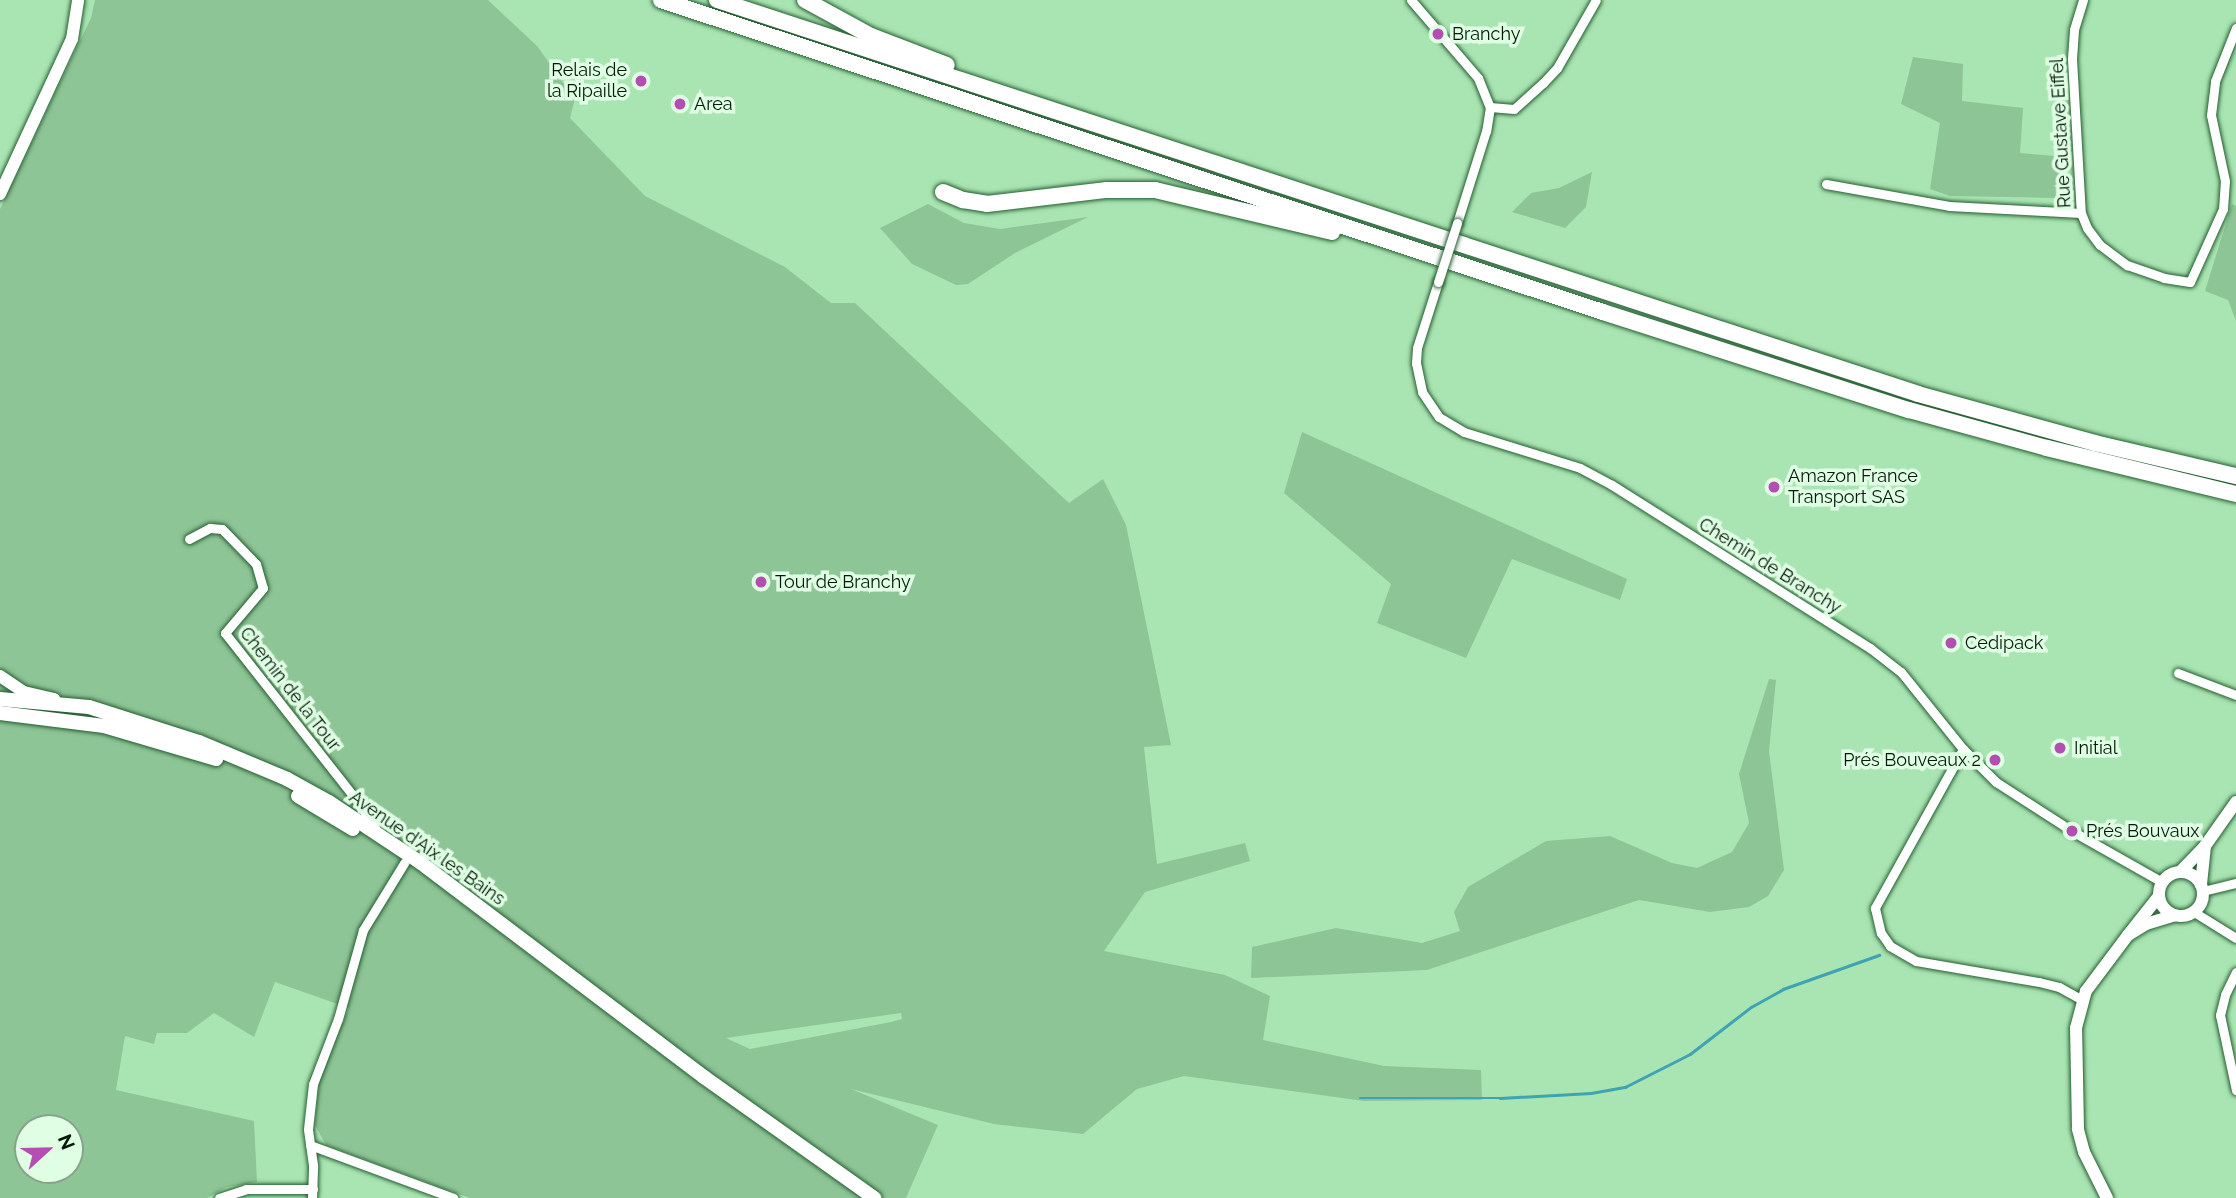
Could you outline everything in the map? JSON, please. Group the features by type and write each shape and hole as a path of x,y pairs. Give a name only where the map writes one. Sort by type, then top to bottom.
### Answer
{"highway":[{"path":"661,0 1460,265 1909,410 2047,448 2236,494"},
{"path":"717,0 1918,394 2095,443 2236,476"},
{"path":"805,0 871,36 1168,149"},
{"path":"943,192 963,200 987,204 1107,190 1155,190 1460,265"}],"main road":[{"name":"Avenue d'Aix les Bains","path":"0,699 89,707 199,742 287,779 377,833 579,984 874,1198"},
{"name":"Avenue d'Aix les Bains","path":"0,711 72,717 202,753 291,792 369,838 579,984"}],"street":[{"path":"0,194 64,58 75,27 78,0"},
{"path":"1411,0 1478,78 1490,107 1514,109 1557,68 1596,0"},
{"name":"Rue Gustave Eiffel","path":"2083,0 2074,30 2072,60 2081,213 2095,240 2127,265 2164,278 2190,282 2223,209 2225,181 2211,116 2215,81 2236,28"},
{"name":"Chemin de Branchy","path":"1490,107 1486,131 1417,348 1416,363 1422,393 1439,417 1464,432 1580,468 1612,485 1870,648 1900,672 1963,749 1996,782 2020,799 2162,882"},
{"path":"1826,184 1949,206 2081,213"},
{"name":"Chemin de la Tour","path":"189,539 210,528 222,529 256,564 264,588 225,633 355,798 377,833"},
{"path":"2178,673 2236,695"},
{"path":"0,676 24,692 89,707"},
{"path":"1963,749 1875,908 1881,933 1898,954 1916,961 2039,982 2059,987 2082,1000"},
{"path":"2107,1198 2084,1152 2078,1129 2075,1055 2082,1000 2116,949 2159,896 2162,882 2180,872 2205,846 2236,802"},
{"path":"2194,912 2201,903 2205,846"},
{"path":"219,1198 246,1189 313,1194 308,1115 313,1084 338,1019 359,942 370,916 404,863"},
{"path":"2180,872 2194,876 2202,888"},
{"path":"2202,888 2236,883"},
{"path":"2159,896 2164,908 2175,915"},
{"path":"2128,935 2146,924 2194,912 2236,938"},
{"path":"2236,972 2224,995 2220,1015 2236,1090"},
{"path":"310,1145 453,1198"}],"green space":[{"path":"95,0 488,0 538,47 563,83 576,94 570,118 645,196 785,267 831,303 855,303 1069,503 1103,479 1126,525 1171,745 1144,747 1157,864 1245,843 1250,861 1145,892 1104,951 1225,975 1270,996 1263,1040 1384,1066 1481,1070 1482,1100 1364,1101 1184,1076 1137,1089 1083,1134 994,1124 851,1089 938,1125 906,1198 470,1198 326,1145 315,1125 320,1076 349,1008 275,982 254,1037 214,1013 187,1033 157,1033 154,1044 125,1036 116,1090 254,1121 257,1182 227,1187 207,1198 0,1198 0,209 91,18","holes":["901,1013 902,1019 750,1049 726,1038"]},
{"path":"1913,57 1963,64 1962,101 2023,108 2020,153 2065,157 2055,198 1950,196 1930,189 1940,123 1901,104"},
{"path":"1592,172 1586,207 1565,228 1512,212 1531,193 1559,188"},
{"path":"928,204 964,223 1000,229 1088,217 1015,253 968,284 956,285 912,264 880,228"},
{"path":"2232,204 2236,206 2236,321 2228,300 2205,291"},
{"path":"1302,432 1627,579 1620,600 1512,559 1466,658 1377,623 1391,584 1284,493"},
{"path":"1769,679 1776,680 1769,751 1784,870 1768,896 1749,907 1710,912 1639,900 1427,970 1251,978 1252,947 1336,928 1422,943 1460,931 1454,912 1468,887 1546,841 1610,836 1672,863 1697,868 1732,852 1749,823 1739,774"}],"waterway":[{"path":"1360,1098 1500,1098 1591,1093 1625,1087 1690,1054 1751,1007 1783,989 1879,955"}],"place":[{"name":"Branchy","path":"1438,34"},
{"name":"Relais de la Ripaille","path":"641,81"},
{"name":"Area","path":"680,104"},
{"name":"Amazon France Transport SAS","path":"1774,487"},
{"name":"Tour de Branchy","path":"761,582"},
{"name":"Cedipack","path":"1951,643"},
{"name":"Initial","path":"2060,748"},
{"name":"Prés Bouveaux 2","path":"1995,760"},
{"name":"Prés Bouvaux","path":"2072,831"}]}
